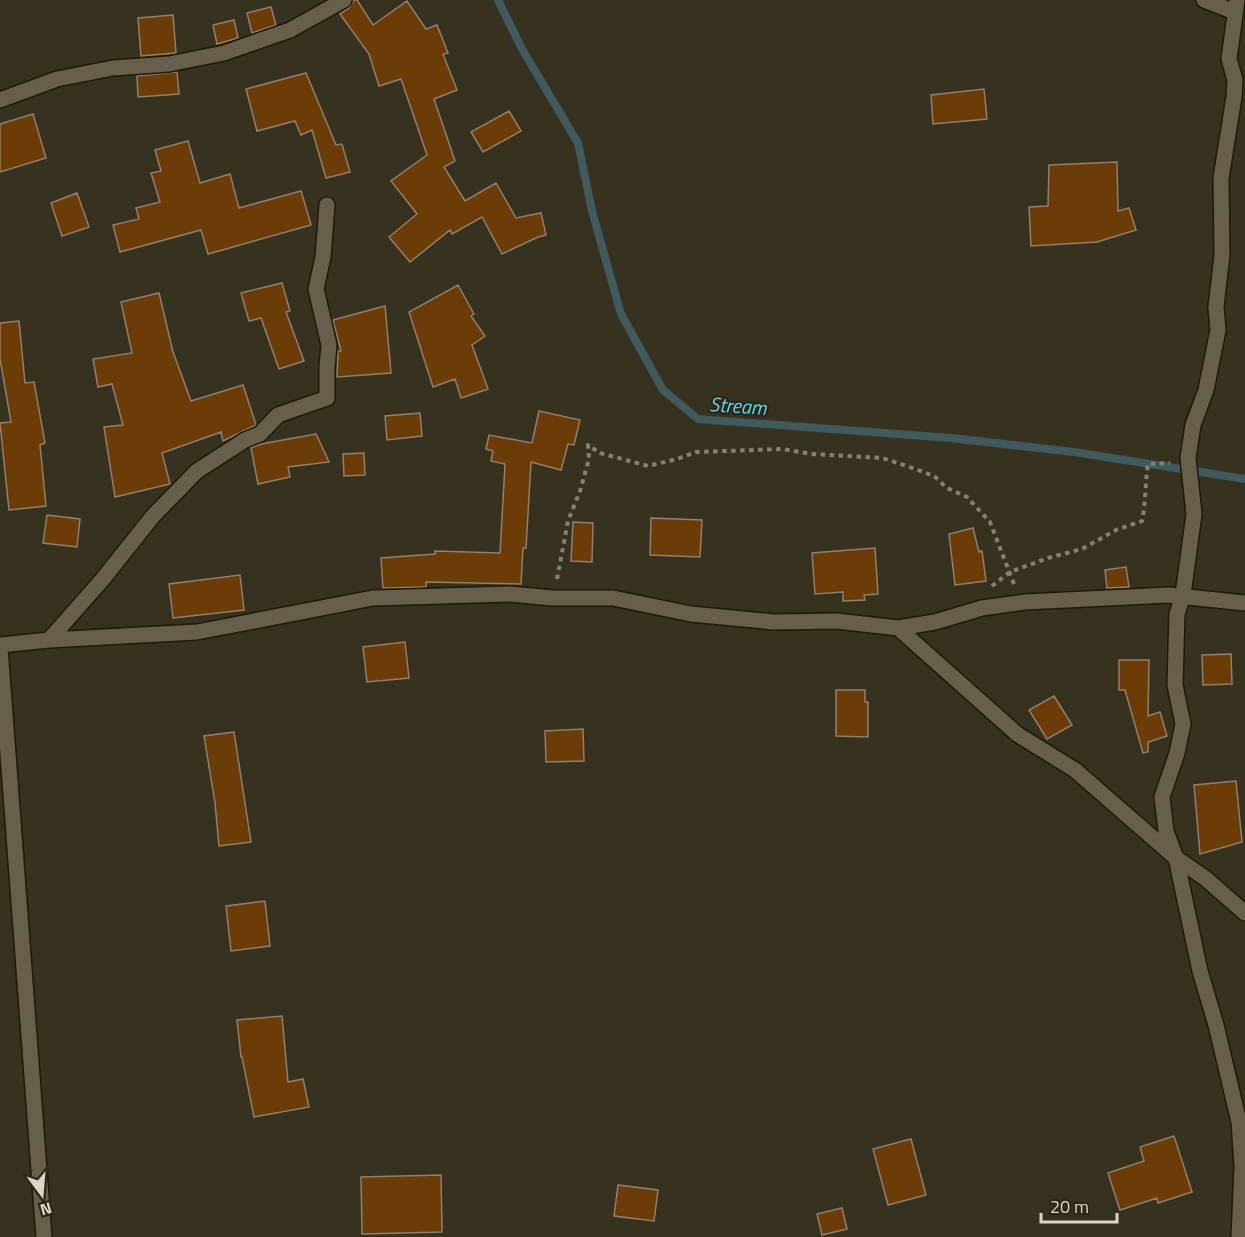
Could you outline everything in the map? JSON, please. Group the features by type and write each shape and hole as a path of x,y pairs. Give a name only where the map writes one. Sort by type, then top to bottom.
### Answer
{"street":[{"path":"0,100 57,79 113,68 169,64 224,53 290,30 344,0"},
{"path":"1204,0 1238,15 1229,59 1235,80 1221,178 1222,255 1216,307 1218,330 1206,390 1193,425 1188,458 1194,514 1183,596 1177,614 1175,685 1183,724 1177,753 1162,797 1166,831 1176,858 1200,971 1216,1025 1239,1122 1242,1166 1239,1237"},
{"path":"49,640 102,580 153,516 196,471 245,440 260,434 278,415 327,398 329,345 316,288 323,257 327,205"},
{"path":"44,1237 0,646 49,640 197,632 373,598 510,594 553,598 613,598 691,614 774,622 837,621 898,628 935,622 982,608 1025,602 1183,596 1245,603"},
{"path":"898,628 1017,734 1076,770 1176,858 1205,878 1245,913"}],"path":[{"path":"553,598 562,562 568,521 589,459 588,445 600,453 648,466 696,452 717,450 783,449 811,454 882,458 934,476 947,488 967,497 990,522 1010,572 1082,549 1116,530 1142,521 1146,504 1145,486 1148,464 1175,462 1188,458"}],"building":[{"path":"354,0 357,0 373,25 407,1 426,29 437,25 448,53 443,54 457,90 434,99 455,161 444,167 465,201 496,183 516,218 541,213 546,235 502,254 482,217 452,234 450,230 410,262 389,237 417,214 391,181 427,155 401,79 379,86 369,54 340,14 349,8"},
{"path":"271,7 276,25 252,33 247,13"},
{"path":"173,15 176,53 141,56 138,18"},
{"path":"234,20 238,38 217,44 213,25"},
{"path":"177,72 179,94 138,97 137,76"},
{"path":"306,73 336,145 342,144 350,172 326,178 312,130 301,135 295,121 257,131 246,89"},
{"path":"984,89 987,119 933,124 931,95"},
{"path":"509,111 521,131 483,152 471,132"},
{"path":"33,114 46,158 0,172 0,124"},
{"path":"188,141 200,183 230,174 239,208 301,191 311,225 208,254 201,230 120,252 113,225 139,219 136,208 160,202 151,173 161,171 155,150"},
{"path":"1117,162 1118,211 1129,208 1136,230 1097,242 1031,246 1029,207 1048,206 1049,165"},
{"path":"77,193 89,227 62,236 51,203"},
{"path":"282,283 290,311 286,312 304,361 279,369 261,318 249,321 241,293"},
{"path":"458,285 474,314 471,316 485,336 472,345 488,389 461,398 455,379 433,387 409,312"},
{"path":"159,293 173,352 191,401 243,385 256,425 223,441 221,432 162,453 170,484 115,497 104,427 123,425 112,384 98,387 93,359 132,353 121,302"},
{"path":"385,306 391,373 337,377 338,351 341,351 333,320"},
{"path":"19,321 25,383 34,382 45,443 40,445 46,506 9,510 0,423 11,422 0,359 0,323"},
{"path":"539,411 580,420 574,445 568,444 561,470 531,462 526,548 523,548 521,584 426,582 426,587 383,588 381,558 435,554 435,551 500,553 505,464 491,461 493,451 486,449 489,435 532,443"},
{"path":"420,413 422,436 387,440 385,416"},
{"path":"316,434 329,462 288,467 290,477 258,484 251,448 261,444"},
{"path":"364,453 365,475 344,476 343,454"},
{"path":"47,515 80,519 77,547 43,543"},
{"path":"651,518 702,520 700,557 650,555"},
{"path":"573,522 593,523 592,562 571,561"},
{"path":"973,528 979,552 982,551 986,581 955,585 949,534"},
{"path":"875,548 878,594 864,595 865,600 843,601 843,592 815,594 812,553"},
{"path":"1126,567 1129,587 1107,588 1105,570"},
{"path":"240,575 244,610 173,618 169,584"},
{"path":"405,642 409,678 367,682 363,647"},
{"path":"1231,654 1232,684 1203,685 1202,655"},
{"path":"1119,660 1149,660 1148,716 1160,712 1167,736 1148,742 1148,752 1143,753 1125,690 1119,690"},
{"path":"836,690 865,690 865,702 868,702 868,737 836,736"},
{"path":"1054,696 1072,725 1047,739 1029,710"},
{"path":"583,729 584,761 546,762 545,731"},
{"path":"234,732 251,842 219,846 215,803 204,736"},
{"path":"1236,781 1242,842 1200,854 1194,785"},
{"path":"265,901 270,946 231,951 226,906"},
{"path":"282,1016 288,1082 303,1079 309,1107 254,1117 241,1057 237,1020"},
{"path":"1174,1136 1192,1192 1158,1203 1157,1198 1120,1210 1108,1173 1144,1161 1140,1147"},
{"path":"911,1139 926,1195 888,1205 873,1149"},
{"path":"441,1175 442,1232 362,1234 361,1177"},
{"path":"618,1185 658,1190 654,1221 614,1216"},
{"path":"842,1208 847,1229 822,1235 817,1214"}],"waterway":[{"name":"Stream","path":"498,0 522,49 578,143 592,211 621,314 663,390 698,419 951,438 1074,452 1245,479"}]}
